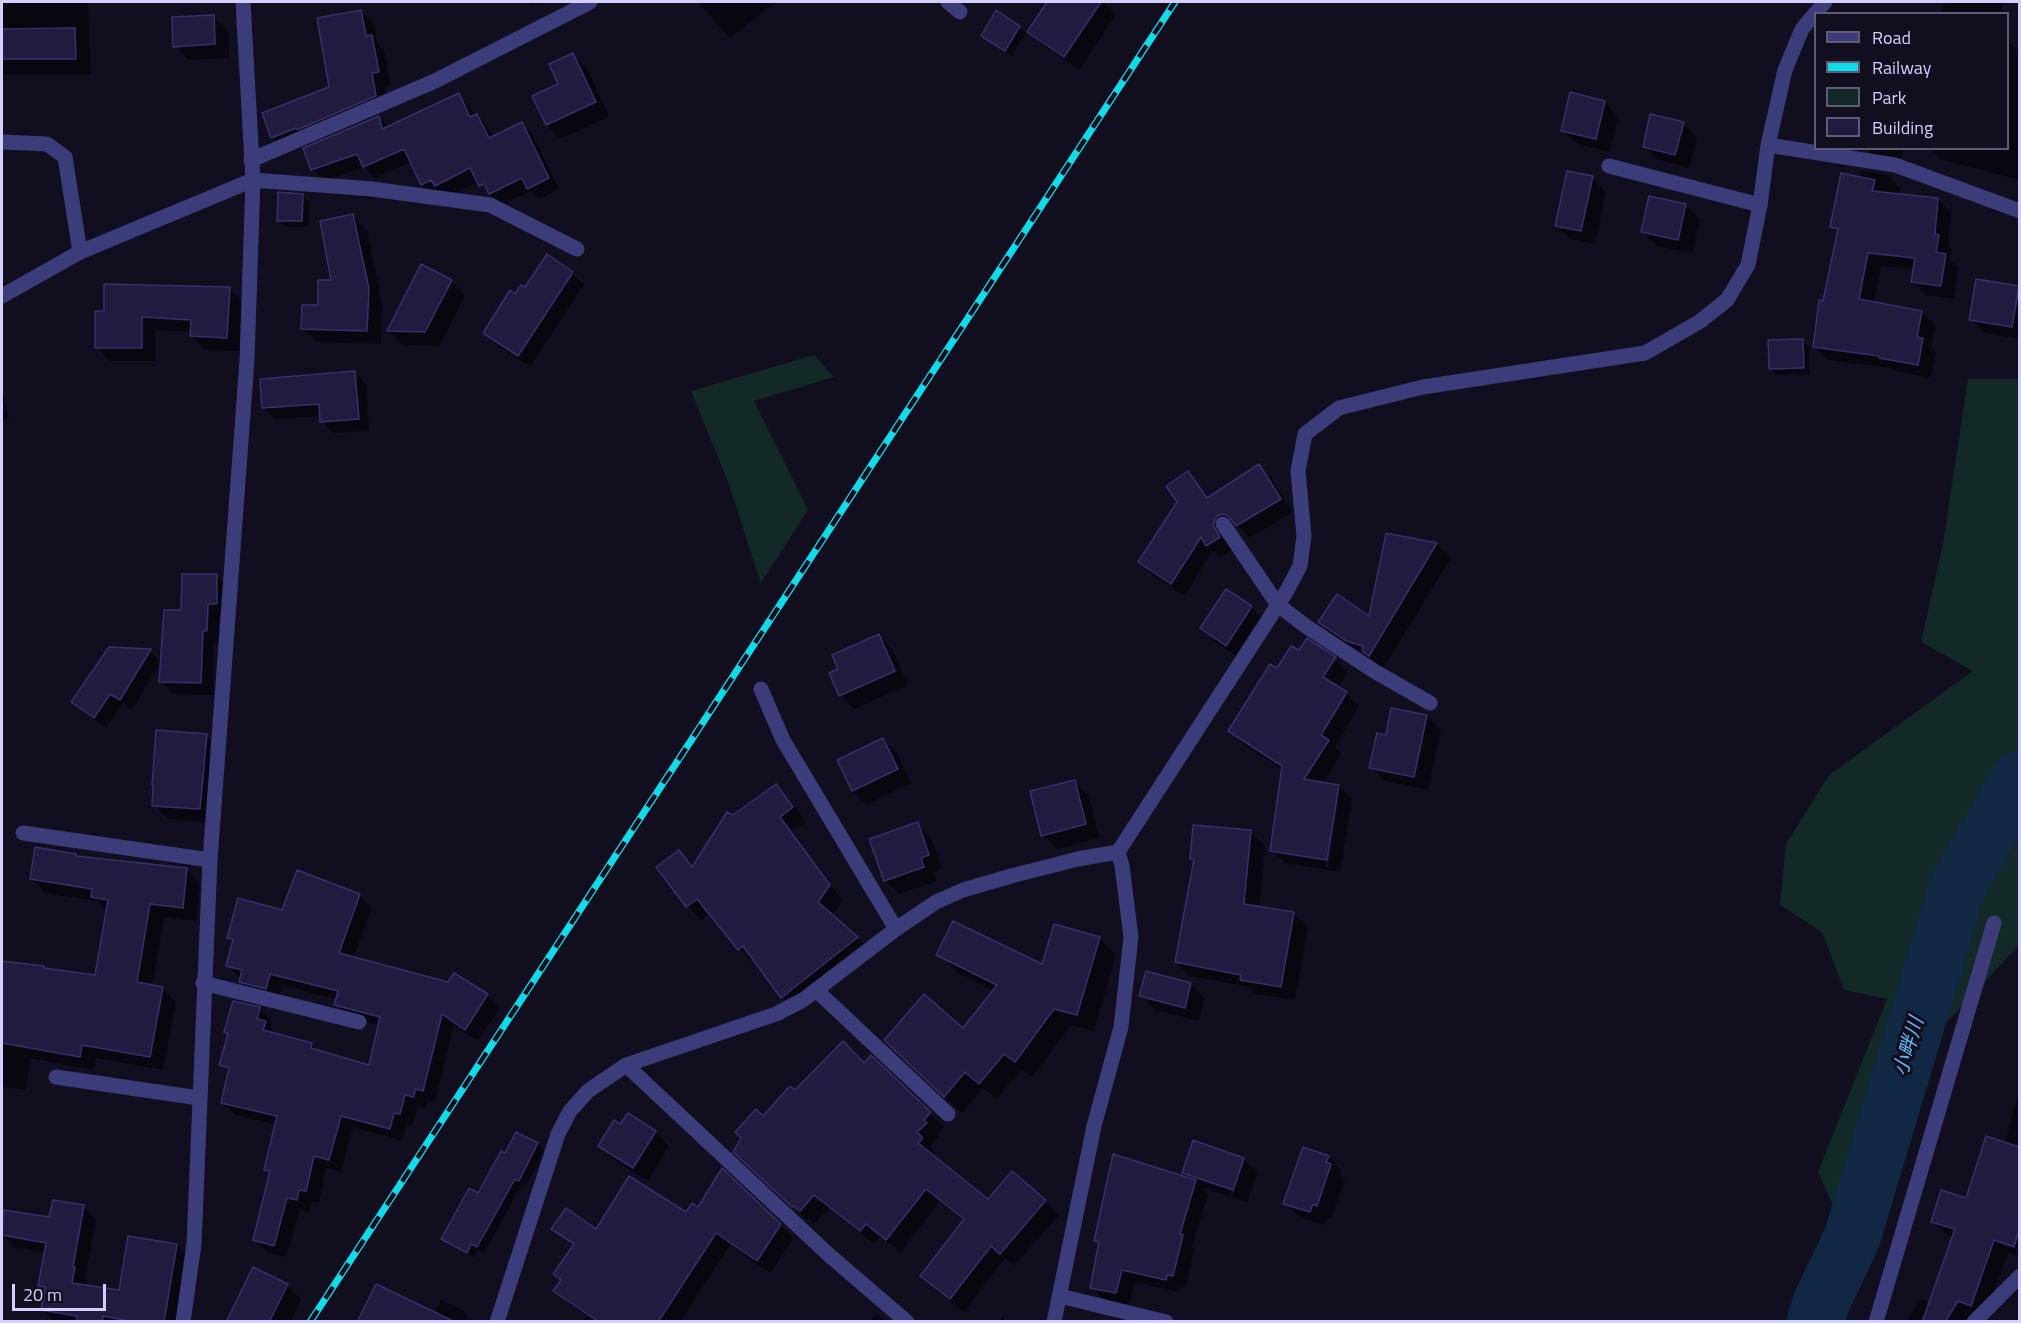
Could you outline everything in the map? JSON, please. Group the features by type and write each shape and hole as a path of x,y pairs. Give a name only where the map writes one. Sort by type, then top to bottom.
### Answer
{"street":[{"path":"183,1322 194,1244 203,983 210,860 247,360 253,180 243,2"},
{"path":"251,160 435,81 590,2"},
{"path":"948,2 960,12"},
{"path":"497,1322 558,1134 570,1111 588,1091 626,1065 776,1014 816,990 896,929 936,902 963,890 1077,860 1118,852 1278,605 1300,566 1304,536 1298,471 1305,434 1339,408 1423,387 1645,353 1699,322 1727,300 1748,265 1760,205 1768,145 1785,70 1802,29 1814,15"},
{"path":"2,142 47,144 65,157 80,252"},
{"path":"1768,145 1894,165 2019,211"},
{"path":"1609,166 1760,205"},
{"path":"2,296 80,252 253,180 372,189 490,205 576,249"},
{"path":"1222,524 1278,605 1374,671 1430,703"},
{"path":"761,689 783,740 896,929"},
{"path":"23,833 210,860"},
{"path":"1054,1322 1095,1126 1122,1027 1131,937 1122,866 1118,852"},
{"path":"1876,1322 1994,923"},
{"path":"203,983 359,1022"},
{"path":"816,990 948,1114"},
{"path":"626,1065 829,1255 907,1322"},
{"path":"56,1077 199,1098"},
{"path":"1974,1322 2019,1278"},
{"path":"1060,1296 1166,1322"}],"green space":[{"path":"814,355 834,377 754,401 808,510 761,583 728,482 691,391"},
{"path":"1968,379 2019,379 2019,945 1937,1033 1860,1266 1818,1172 1887,999 1844,990 1822,932 1780,905 1786,844 1829,775 1973,671 1921,642 1943,543"}],"building":[{"path":"1047,2 1101,2 1064,57 1027,32"},
{"path":"361,10 366,36 372,35 379,72 372,73 376,96 297,130 296,128 271,138 262,113 329,87 317,18"},
{"path":"996,10 1020,26 1005,51 981,36"},
{"path":"214,15 215,44 173,47 172,17"},
{"path":"75,28 76,59 2,59 2,29"},
{"path":"573,53 596,102 546,125 532,96 558,84 549,64"},
{"path":"1570,92 1605,101 1596,139 1561,131"},
{"path":"459,93 470,117 477,114 489,138 522,122 549,178 527,189 522,178 489,194 484,184 479,186 470,168 435,186 431,180 421,185 404,149 363,167 357,154 311,170 303,148 379,116 382,129"},
{"path":"1650,114 1684,122 1675,155 1643,147"},
{"path":"1567,171 1593,176 1581,231 1555,226"},
{"path":"1841,173 1875,180 1872,191 1938,198 1935,234 1939,235 1936,252 1946,254 1941,286 1911,282 1915,258 1868,253 1859,299 1922,311 1917,337 1923,338 1918,365 1879,358 1879,356 1813,347 1819,300 1823,301 1838,229 1830,227"},
{"path":"278,192 303,194 302,221 277,221"},
{"path":"1649,196 1686,204 1678,240 1641,232"},
{"path":"353,214 369,289 367,331 301,329 302,305 318,305 318,280 331,280 320,221"},
{"path":"547,254 573,272 518,356 483,333 510,290 515,294 521,285 525,287"},
{"path":"421,264 452,280 425,332 387,331"},
{"path":"1976,279 2019,286 2012,327 1969,320"},
{"path":"104,284 230,287 227,338 190,336 191,320 142,317 142,348 95,348 95,311 104,311"},
{"path":"1803,339 1804,368 1769,369 1768,340"},
{"path":"355,371 359,419 320,422 319,404 262,408 260,379"},
{"path":"1259,464 1281,499 1236,526 1228,516 1223,514 1217,516 1213,525 1220,537 1206,546 1201,537 1171,584 1138,562 1177,502 1166,486 1188,471 1207,498"},
{"path":"1386,533 1437,543 1369,656 1362,651 1363,646 1346,641 1318,622 1337,594 1369,616"},
{"path":"182,574 217,574 217,604 208,604 207,631 203,631 201,683 159,682 164,610 181,610"},
{"path":"1226,589 1252,606 1226,646 1200,628"},
{"path":"879,634 895,671 839,696 829,673 838,669 832,655"},
{"path":"1307,638 1336,657 1323,677 1347,692 1321,735 1329,740 1304,779 1339,785 1327,860 1270,851 1282,766 1228,731 1270,664 1277,668 1291,646 1299,650"},
{"path":"109,647 151,649 120,700 110,694 94,718 71,702"},
{"path":"1391,708 1427,715 1414,777 1369,768 1377,733 1386,735"},
{"path":"156,730 207,734 200,809 152,806"},
{"path":"883,738 898,769 852,791 837,760"},
{"path":"1075,780 1086,824 1041,836 1030,791"},
{"path":"776,784 793,807 780,817 830,885 818,902 858,937 781,998 743,946 738,950 697,899 686,907 656,867 679,850 692,867 727,812 733,815"},
{"path":"918,822 929,855 921,858 924,867 884,881 869,839"},
{"path":"1193,825 1251,830 1244,904 1294,912 1281,987 1240,980 1241,975 1175,962 1194,859 1190,859"},
{"path":"35,847 76,854 76,856 187,868 183,908 150,904 137,982 163,987 150,1057 82,1045 80,1057 2,1043 2,961 95,975 108,900 91,897 92,889 30,879"},
{"path":"297,870 360,894 339,953 448,982 454,973 488,994 465,1030 442,1014 423,1091 415,1089 414,1097 405,1095 400,1114 394,1113 390,1129 341,1116 329,1160 314,1156 306,1191 299,1190 297,1200 287,1198 274,1246 253,1240 270,1171 264,1170 277,1116 221,1103 229,1068 219,1065 228,1034 224,1032 233,1001 260,1007 257,1019 266,1021 263,1030 312,1043 311,1048 369,1065 380,1017 334,1005 338,991 270,974 266,989 239,982 242,970 226,966 233,939 227,938 238,898 282,910"},
{"path":"953,921 1042,964 1054,924 1100,937 1077,1015 1054,1009 1015,1062 1004,1054 979,1084 965,1072 944,1097 884,1040 924,994 963,1028 997,985 936,955"},
{"path":"1146,971 1191,983 1185,1008 1139,996"},
{"path":"843,1041 864,1063 871,1055 931,1112 924,1120 927,1123 917,1132 923,1138 918,1143 988,1199 1012,1171 1046,1200 1000,1254 991,1246 950,1299 920,1276 964,1219 926,1189 886,1240 866,1224 860,1231 814,1195 800,1211 792,1207 733,1152 741,1138 735,1132 756,1109 763,1116 790,1086 795,1090"},
{"path":"628,1113 656,1131 633,1168 598,1146 614,1120 620,1124"},
{"path":"516,1132 538,1143 519,1181 515,1179 477,1247 471,1244 467,1253 441,1239 469,1188 478,1193 501,1151 505,1153"},
{"path":"1986,1136 2019,1147 2019,1229 2014,1247 1994,1240 1971,1306 1958,1301 1945,1322 1922,1322 1955,1229 1931,1222 1941,1190 1966,1198"},
{"path":"1193,1140 1244,1158 1233,1190 1182,1173"},
{"path":"1303,1147 1329,1156 1326,1162 1331,1164 1317,1206 1313,1204 1310,1212 1283,1204"},
{"path":"1113,1154 1196,1180 1180,1234 1183,1235 1173,1276 1167,1275 1166,1280 1122,1270 1116,1293 1090,1288 1099,1242 1094,1241"},
{"path":"722,1168 781,1224 757,1261 716,1233 658,1322 599,1322 553,1291 561,1280 553,1274 574,1244 551,1229 566,1208 596,1229 629,1176 686,1212 692,1203 698,1207"},
{"path":"53,1200 84,1205 72,1283 119,1290 128,1236 177,1244 164,1322 134,1322 103,1316 102,1322 76,1322 77,1316 41,1310 45,1287 38,1286 46,1243 2,1235 2,1224 4,1210 49,1217"},
{"path":"253,1267 288,1284 269,1322 226,1322"},
{"path":"376,1284 455,1322 357,1322"}],"waterway":[{"name":"小畔川","path":"1815,1322 1821,1303 1852,1238 1958,885 2020,779"}],"railway":[{"path":"310,1322 1175,2"}]}
